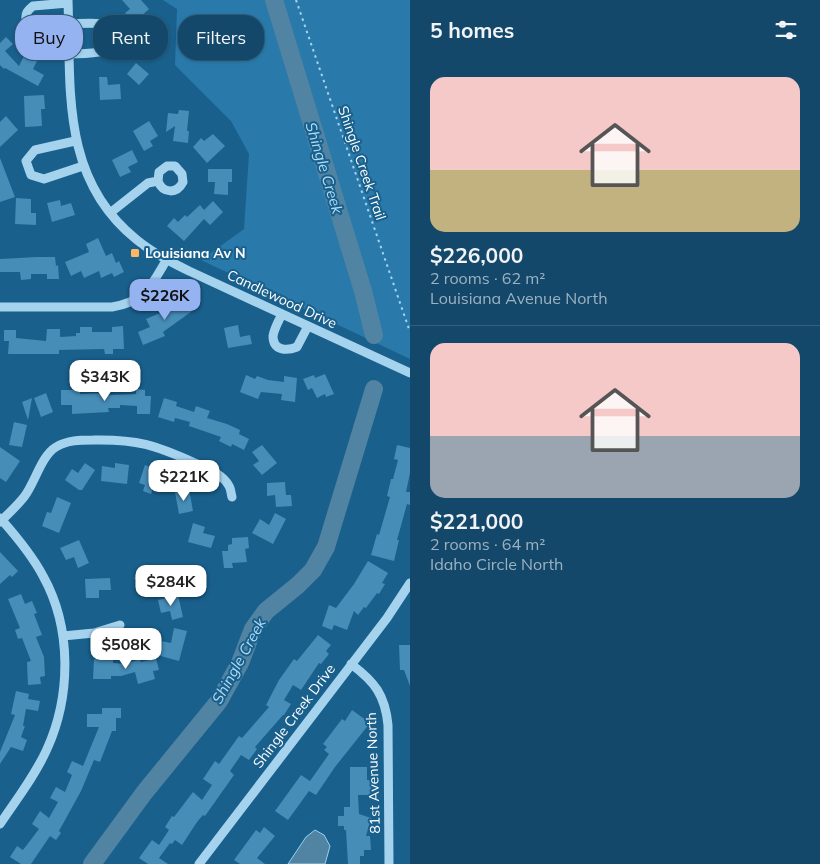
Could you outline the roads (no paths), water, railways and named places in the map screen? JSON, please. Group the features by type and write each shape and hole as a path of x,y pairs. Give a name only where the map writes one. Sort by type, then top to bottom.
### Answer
{"street":[{"path":"27,15 28,9 33,6 68,2"},
{"name":"Candlewood Drive","path":"68,2 68,15"},
{"path":"83,26 100,24 107,26 113,36 109,49 103,52 83,53"},
{"name":"Candlewood Drive","path":"69,60 71,105 76,141 83,166 101,200 136,239 154,253 189,271 410,373"},
{"path":"76,141 35,150 26,161 27,168 31,175 44,178 83,166"},
{"path":"110,212 148,183 158,181"},
{"path":"0,307 112,306 125,304 138,298 148,290 166,259"},
{"path":"282,314 273,335 277,347 284,350 297,347 308,326"},
{"path":"0,824 47,750 57,722 63,693 65,664 63,636 56,605 44,578 29,553 1,520 23,498 46,456 64,442 76,440 135,441 166,450 211,470 229,486 232,497"},
{"name":"Shingle Creek Drive","path":"199,864 397,604 410,583"},
{"path":"63,636 94,633 120,625"},
{"name":"81st Avenue North","path":"351,664 373,682 381,695 386,709 388,725 389,864"}],"waterway":[{"name":"Shingle Creek","path":"274,0 363,291 374,335"},
{"name":"Shingle Creek","path":"92,864 144,793 219,701 240,663 253,629 266,611 313,570 326,547 374,389"}],"place":[{"name":"Louisiana Av N","path":"135,253"}]}
